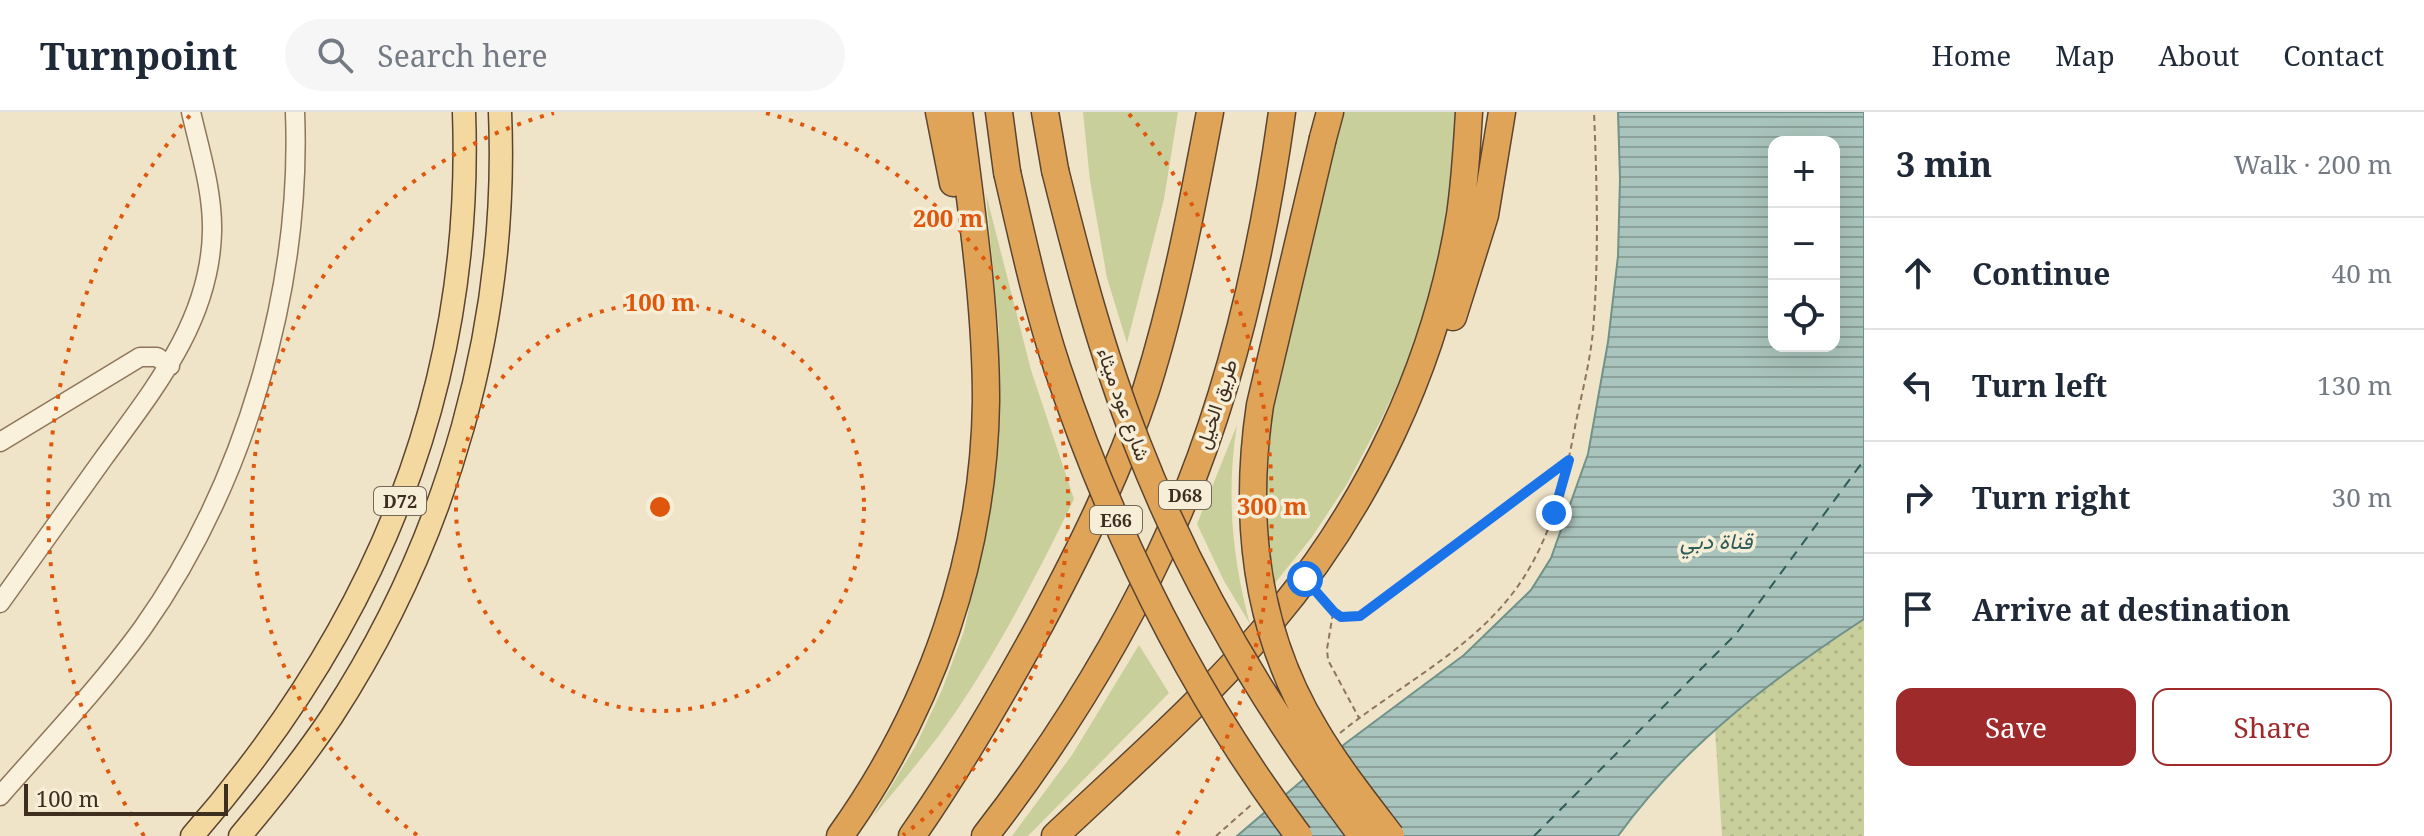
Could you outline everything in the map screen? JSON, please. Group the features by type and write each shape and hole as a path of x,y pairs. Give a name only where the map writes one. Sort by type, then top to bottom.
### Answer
{"highway":[{"path":"939,112 965,239 977,271"},
{"path":"840,836 877,781 912,717 951,616 970,546 981,474 986,402 984,339 959,112"},
{"path":"992,112 1006,162"},
{"name":"E66","path":"999,112 1006,162 1029,269 1057,365 1090,458 1129,550 1173,638 1223,724 1299,836"},
{"name":"شارع عود ميثاء","path":"1045,112 1055,170 1105,352 1136,442 1174,530 1216,615 1264,698 1317,777 1362,836"},
{"path":"1050,143 1056,112"},
{"path":"912,836 1005,688 1075,558 1113,477 1145,393 1178,279 1210,112"},
{"name":"طريق الخيل","path":"985,836 1026,783 1093,681 1144,587 1176,518 1203,448 1247,299 1263,228 1282,112"},
{"path":"1330,112 1260,405 1252,474 1253,530 1267,613 1295,692 1337,764 1391,836"},
{"path":"1055,836 1233,664 1305,579 1361,496 1401,412 1437,315 1460,214 1469,112"},
{"path":"1361,496 1380,476 1393,455 1452,318 1485,215 1502,112"}],"main road":[{"name":"D72","path":"192,836 267,744 320,666 366,582 399,506 434,395 452,309 463,220 464,112"},
{"name":"D72","path":"240,836 306,753 356,678 398,599 439,502 473,390 489,305 499,218 500,112"}],"lane":[{"path":"0,603 170,366 185,337 203,290 211,248 211,202 191,112"},
{"path":"0,796 142,628 177,574 231,463 252,405 286,276 295,189 295,112"},
{"path":"0,442 140,357 157,357 170,366"}],"path":[{"path":"1334,738 1472,636 1502,607 1526,577 1545,539 1569,460 1593,335 1598,222 1594,112"},
{"path":"1305,579 1341,617 1360,616 1569,460"},
{"path":"1334,612 1328,660 1359,718"},
{"path":"1216,836 1261,797"}],"green space":[{"path":"1083,112 1178,112 1164,199 1127,343 1107,278 1090,181"},
{"path":"1339,112 1457,112 1453,204 1420,336 1381,420 1347,484 1312,537 1271,588 1261,500 1269,414 1327,182"},
{"path":"986,194 1031,370 1074,499 991,657 939,736 872,818 915,747 942,690 964,631 989,517 997,456 999,331"},
{"path":"1237,425 1232,475 1233,525 1239,575 1250,624 1224,581 1197,524"},
{"path":"1864,588 1864,836 1722,836 1715,729 1746,703"},
{"path":"1139,645 1169,693 1028,836 1012,836 1072,755"}],"water":[{"name":"قناة دبي","path":"1618,112 1864,112 1864,619 1731,716 1671,773 1618,836 1237,836 1346,743 1464,655 1531,590 1551,558 1588,454 1608,342 1618,256"}],"ferry route":[{"path":"1534,836 1736,634 1864,460"}],"route":[{"path":"1305,579 1341,617 1360,616 1569,460 1554,513"}]}
